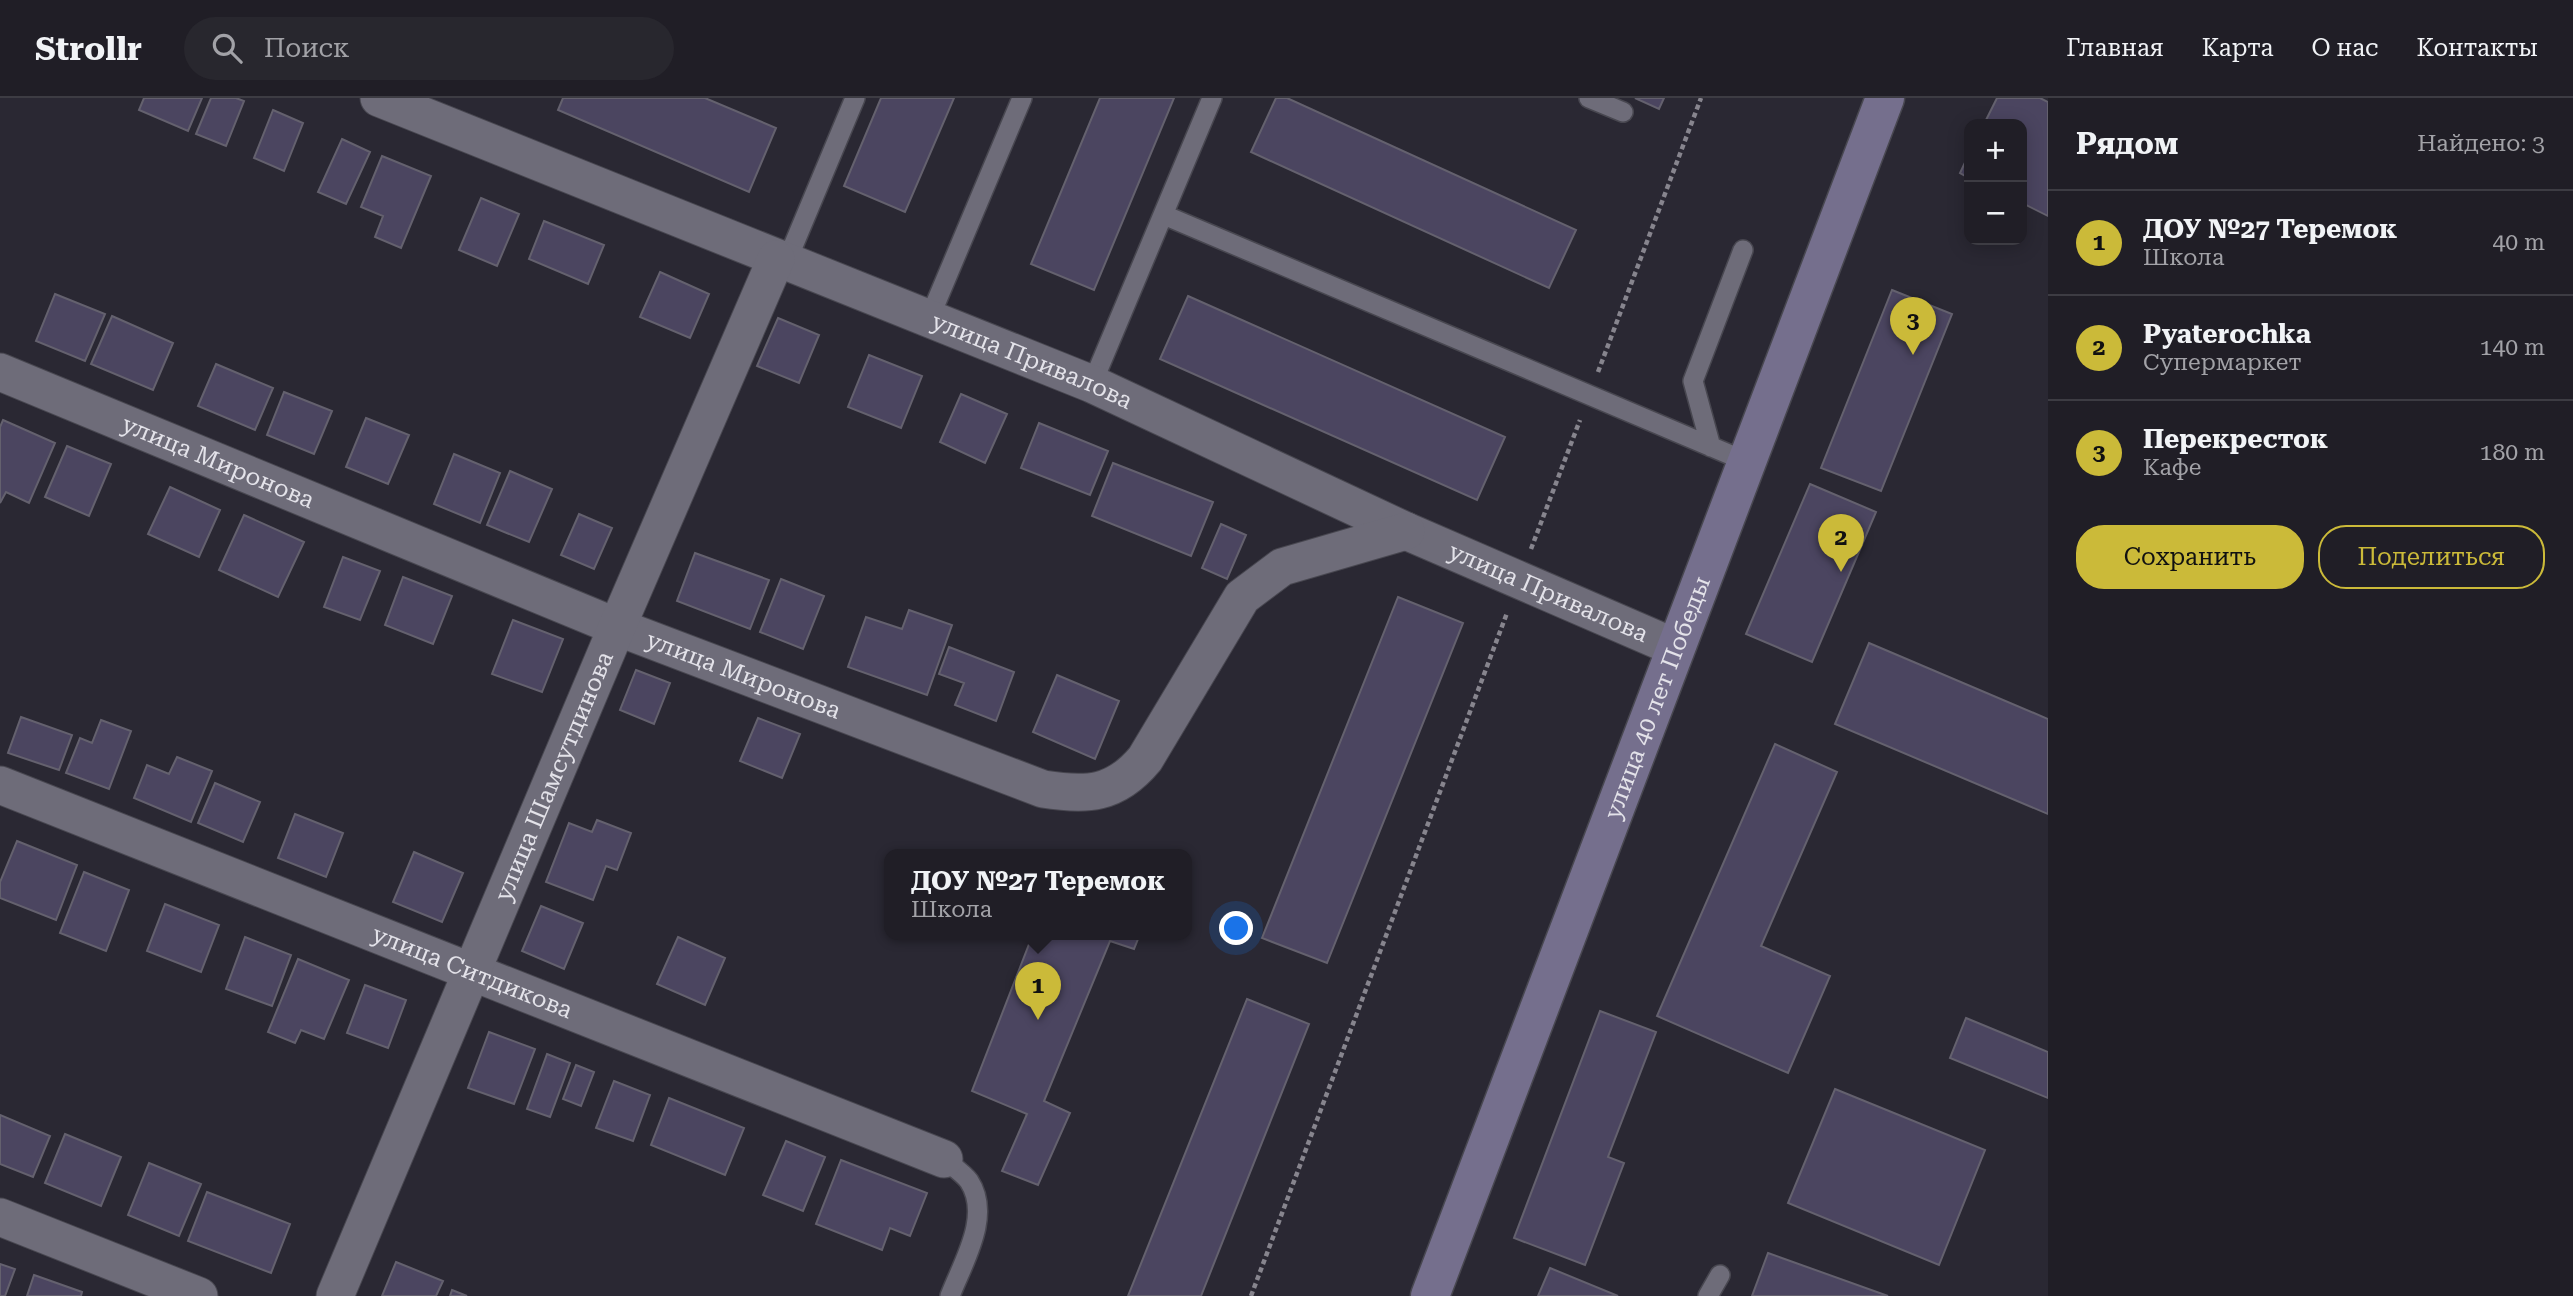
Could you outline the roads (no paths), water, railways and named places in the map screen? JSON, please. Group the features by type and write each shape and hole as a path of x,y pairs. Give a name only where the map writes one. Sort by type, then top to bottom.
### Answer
{"street":[{"name":"улица Привалова","path":"379,98 1092,384 1406,531 1674,647"},
{"name":"улица 40 лет Победы","path":"1430,1296 1674,647 1728,454 1885,98"},
{"name":"улица Шамсутдинова","path":"335,1296 617,626 781,261"},
{"name":"улица Миронова","path":"0,372 617,626 1043,789 1076,794 1106,789 1129,778 1145,759 1242,597 1282,567 1406,531"},
{"name":"улица Ситдикова","path":"0,785 944,1159"},
{"path":"0,1217 199,1296"}],"lane":[{"path":"929,319 1022,98"},
{"path":"1092,384 1212,98"},
{"path":"1589,98 1623,112"},
{"path":"781,261 850,100"},
{"path":"1164,215 1728,454"},
{"path":"1728,454 1693,381 1743,250"},
{"path":"944,1159 968,1181 978,1206 975,1231 950,1296"},
{"path":"1708,1296 1720,1275"}],"place":[{"name":"Перекресток","path":"1913,355"},
{"name":"Pyaterochka","path":"1841,572"},
{"name":"ДОУ №27 Теремок","path":"1038,1020"}]}
